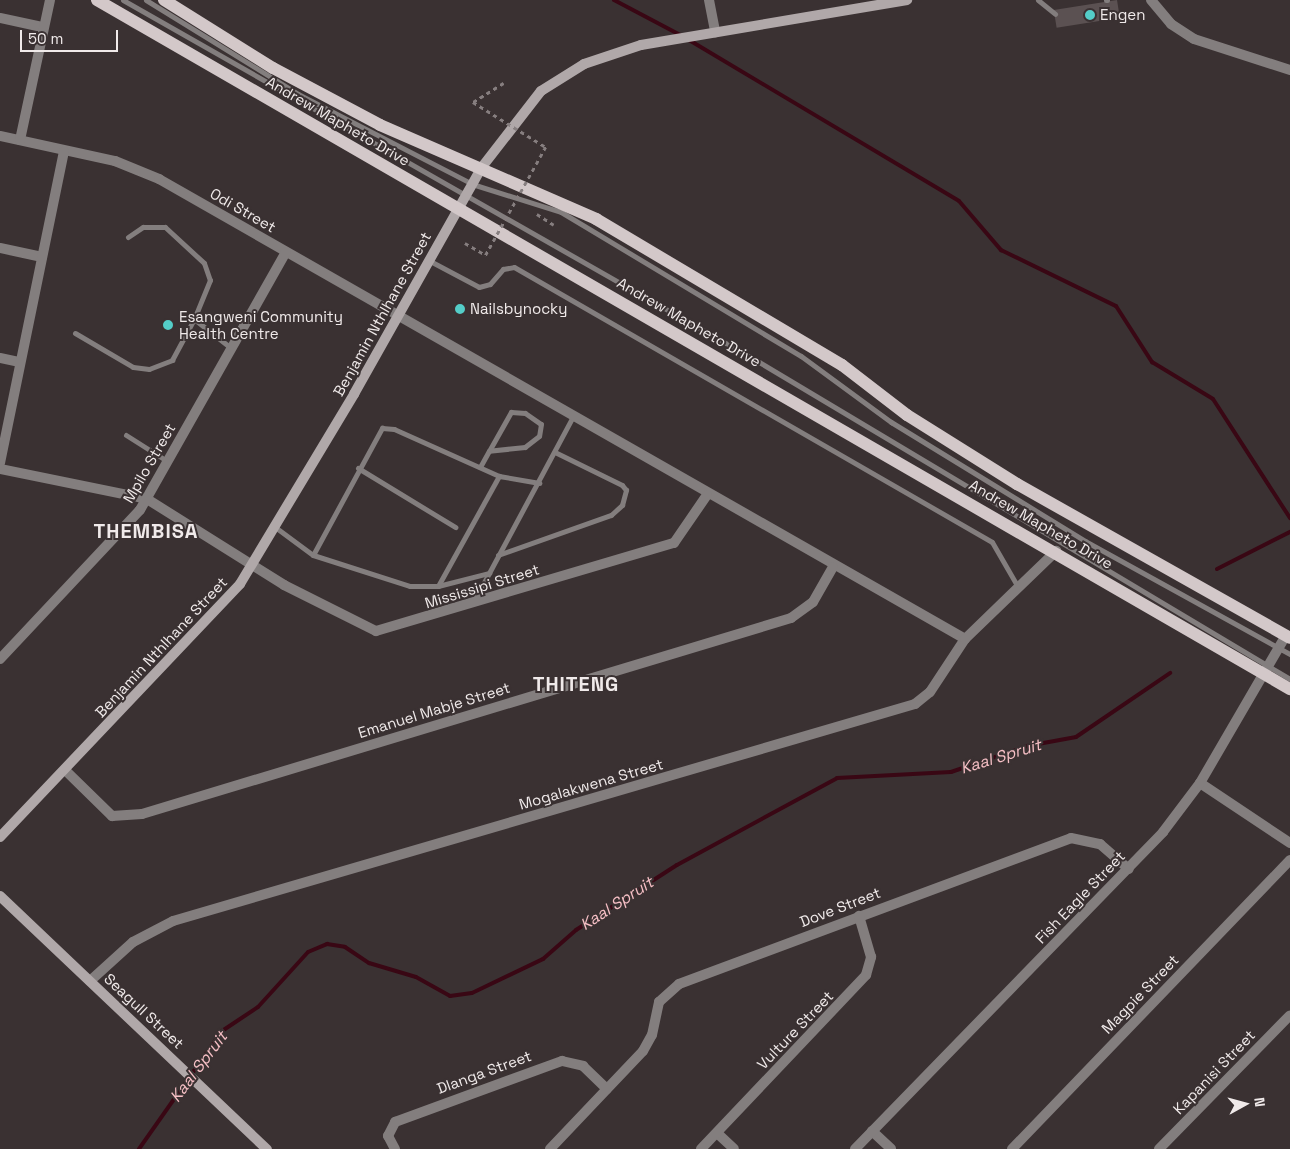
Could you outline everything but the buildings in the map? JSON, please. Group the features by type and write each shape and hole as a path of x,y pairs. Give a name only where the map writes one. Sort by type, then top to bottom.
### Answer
{"main road":[{"name":"Andrew Mapheto Drive","path":"97,0 1056,551 1202,631 1267,669 1290,689"},
{"name":"Andrew Mapheto Drive","path":"164,0 274,68 380,125 482,167 596,220 842,365 907,415 1017,484 1288,637"}],"street":[{"path":"20,140 42,27 50,0"},
{"path":"709,0 711,33"},
{"name":"Benjamin Nthlhane Street","path":"0,837 214,614 253,564 430,261 482,167 541,91 584,64 641,46 907,0"},
{"path":"1151,0 1171,24 1194,39 1290,70"},
{"path":"0,18 42,27"},
{"name":"Odi Street","path":"0,136 115,161 159,179 286,252 400,313 707,495 833,567 965,638"},
{"path":"0,463 19,362 64,151"},
{"path":"0,248 42,257"},
{"name":"Mpilo Street","path":"0,659 132,521 147,500 286,252"},
{"path":"0,358 19,362"},
{"name":"Mississipi Street","path":"0,469 147,500 318,604 376,631 472,604 674,542 707,495"},
{"name":"Mogalakwena Street","path":"90,980 133,942 173,921 909,707 930,692 965,638 1056,551"},
{"name":"Emanuel Mabje Street","path":"65,770 112,816 142,814 791,618 814,602 833,567"},
{"name":"Fish Eagle Street","path":"854,1149 1129,868 1200,783 1280,647 1288,637"},
{"path":"1200,783 1290,843"},
{"name":"Dove Street","path":"550,1149 649,1042 659,1002 670,990 859,916 1071,838 1100,844 1129,868"},
{"name":"Magpie Street","path":"1012,1149 1290,860"},
{"name":"Seagull Street","path":"0,896 267,1149"},
{"name":"Vulture Street","path":"701,1149 866,975 871,957 859,916"},
{"name":"Kapanisi Street","path":"1159,1149 1290,1015"},
{"name":"Dlanga Street","path":"395,1149 388,1136 395,1122 562,1062 583,1066 607,1089"},
{"path":"872,1131 891,1149"},
{"path":"717,1133 734,1149"}],"lane":[{"path":"123,0 759,362 1173,615"},
{"path":"146,0 298,94 472,184 561,212 801,356 908,433 1085,541 1290,654"},
{"path":"1038,0 1055,14"},
{"path":"75,333 133,367 148,369 172,360 194,319 210,280 204,263 165,227 142,227 128,237"},
{"path":"430,261 480,288 490,284 503,268 514,267 992,542 1018,587"},
{"path":"194,319 231,348"},
{"path":"480,467 488,451 511,412 525,413 541,424 539,436 525,447 488,451"},
{"path":"472,604 539,483 573,416"},
{"path":"313,555 378,431 388,427 499,476 539,483"},
{"path":"126,435 168,462"},
{"path":"498,555 611,516 622,505 626,490 622,485 555,452"},
{"path":"358,468 454,527"},
{"path":"438,586 499,476"},
{"path":"275,527 313,555 410,586 438,586 489,573"},
{"path":"1267,669 1290,679"}],"path":[{"path":"465,243 486,255 546,147 473,102 503,83"}],"waterway":[{"path":"614,0 680,35"},
{"path":"689,40 959,201 1001,250 1116,306 1152,362 1213,399 1290,518"},
{"name":"Kaal Spruit","path":"1217,569 1290,532"},
{"name":"Kaal Spruit","path":"139,1149 222,1031 258,1007 308,952 327,944 345,947 369,963 416,977 450,996 472,993 543,959 576,930 677,865 837,778 951,772 1027,746 1076,737 1170,673"}],"place":[{"name":"Engen","path":"1090,15"},
{"name":"Nailsbynocky","path":"460,309"},
{"name":"Esangweni Community Health Centre","path":"168,325"}],"district":[{"name":"THEMBISA","path":"146,531"},
{"name":"THITENG","path":"576,684"}]}
